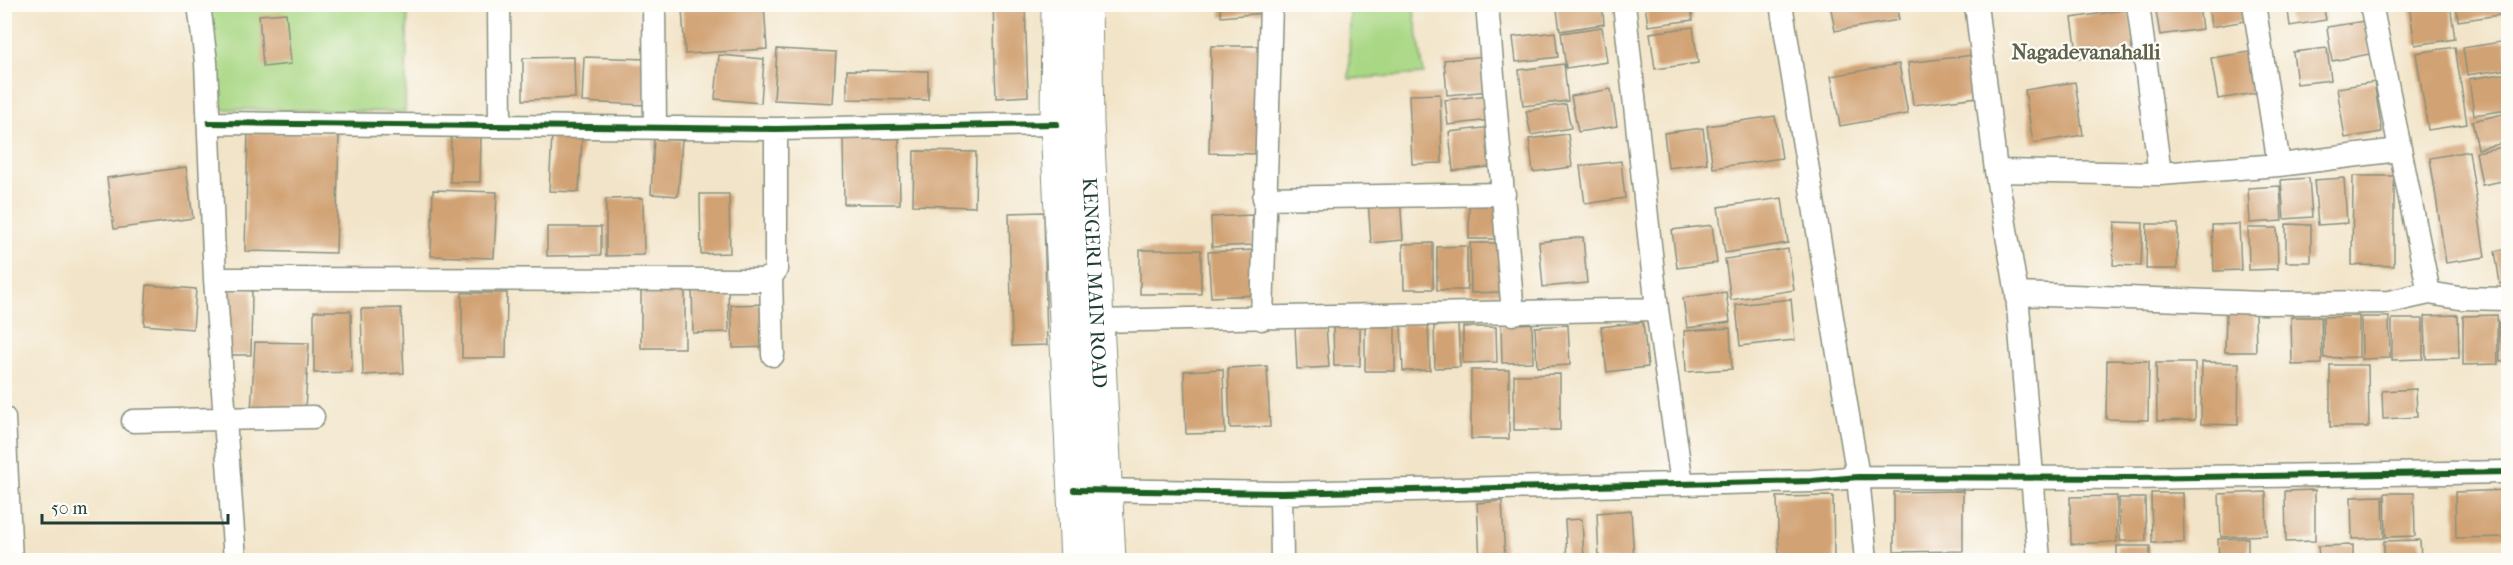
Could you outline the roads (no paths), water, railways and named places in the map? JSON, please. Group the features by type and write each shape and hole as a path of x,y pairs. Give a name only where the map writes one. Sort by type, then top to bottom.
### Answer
{"main road":[{"name":"KENGERI MAIN ROAD","path":"1058,4 1057,124 1089,490 1109,561"},
{"name":"KENGERI MAIN ROAD","path":"1077,561 1089,490 1097,321 1087,123 1085,4"}],"street":[{"path":"199,4 206,62 215,279 234,561"},
{"path":"499,4 500,124"},
{"path":"654,4 655,127"},
{"path":"1262,319 1271,4"},
{"path":"1486,4 1504,194 1512,314"},
{"path":"1624,4 1657,309 1682,484"},
{"path":"1781,4 1858,477 1866,561"},
{"path":"1976,4 1996,171 2017,294 2039,561"},
{"path":"2138,4 2160,174"},
{"path":"2254,4 2279,165"},
{"path":"2371,4 2398,150 2429,293"},
{"path":"209,123 500,124 776,129 1057,124"},
{"path":"773,355 771,278 776,270 776,129"},
{"path":"1996,171 2160,174 2279,165 2398,150"},
{"path":"1264,198 1504,194"},
{"path":"215,279 762,280 771,278"},
{"path":"2017,294 2287,303 2389,302 2429,293 2459,298 2508,299"},
{"path":"1097,321 1512,314 1657,309"},
{"path":"133,421 225,421 314,417"},
{"path":"4,418 11,561"},
{"path":"1089,490 1281,493 1812,481 1858,477 2508,472"},
{"path":"1281,493 1282,561"}],"district":[{"name":"Nagadevanahalli","path":"2086,52"}]}
